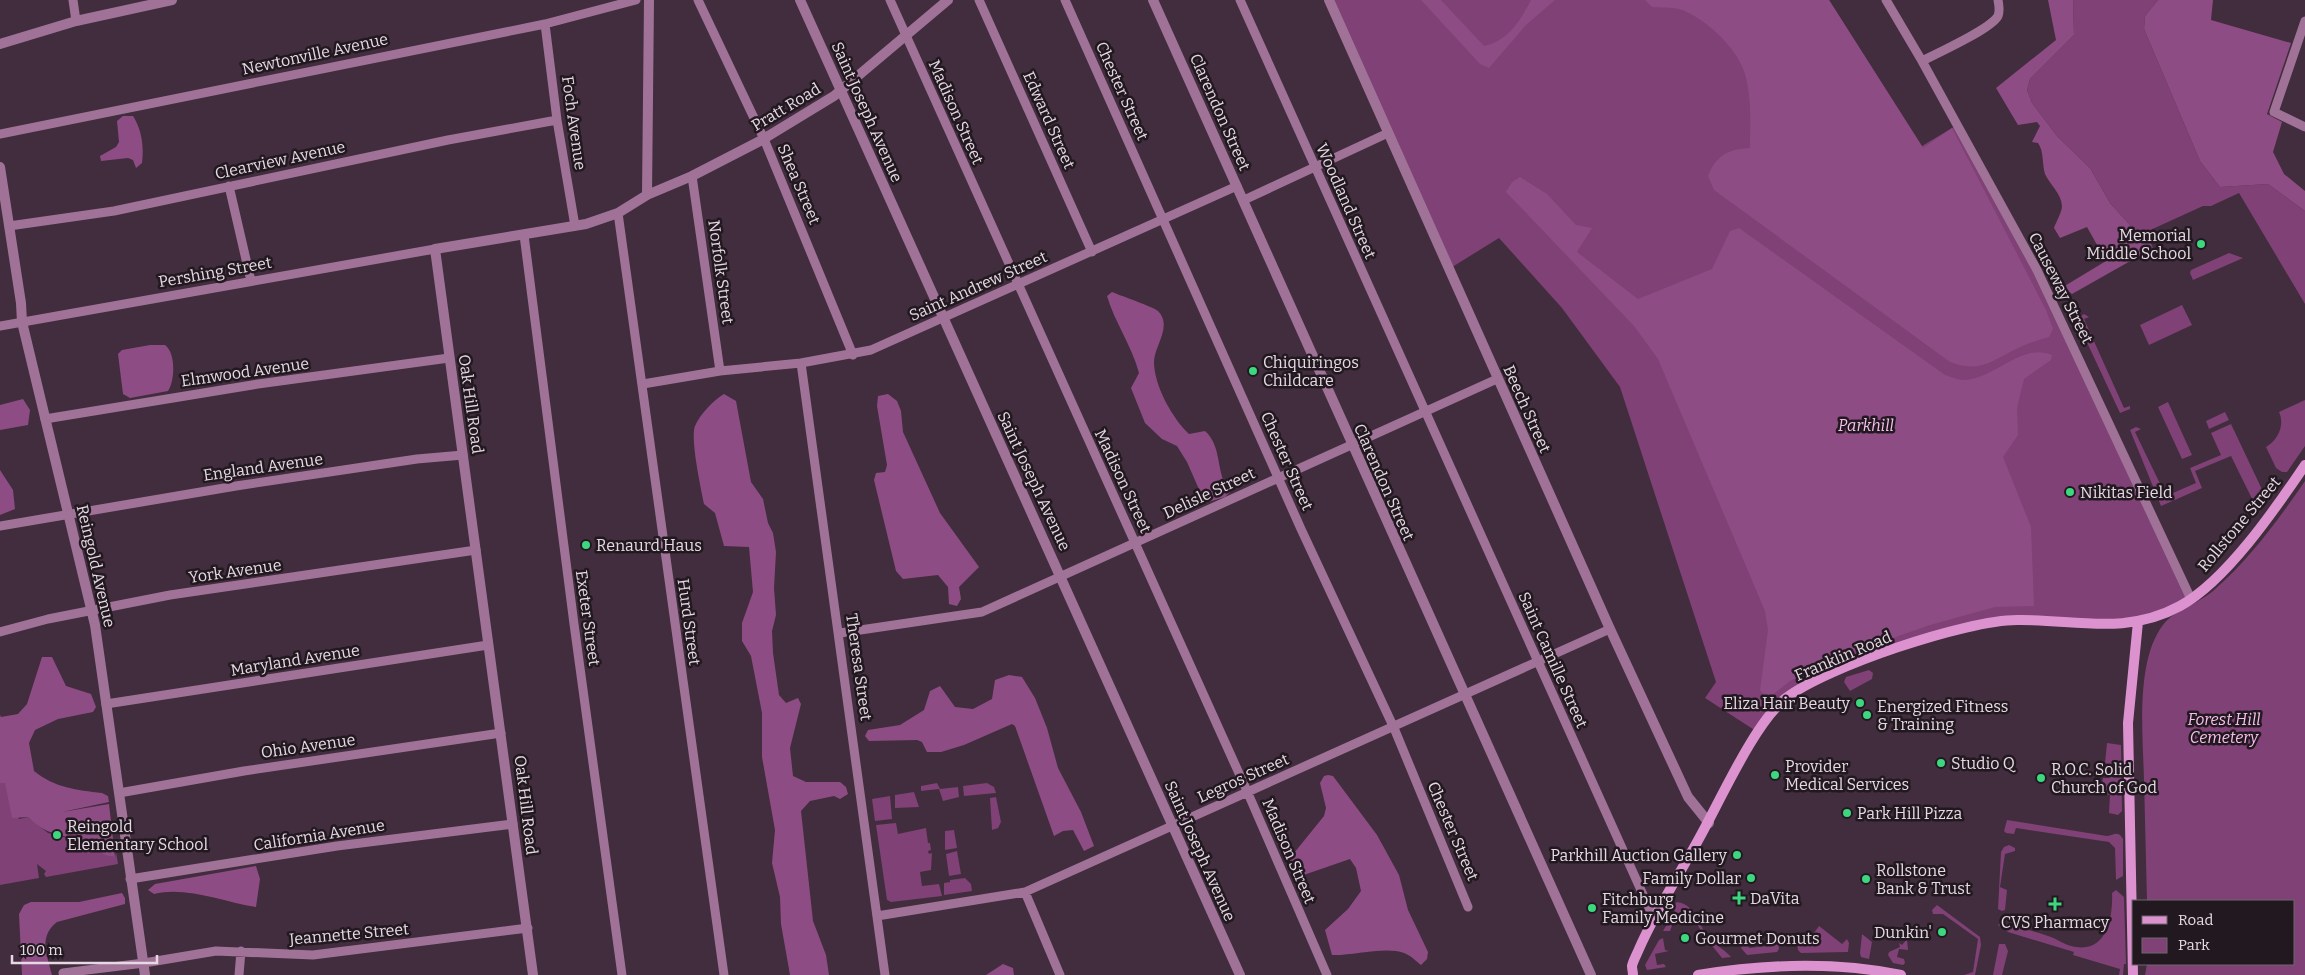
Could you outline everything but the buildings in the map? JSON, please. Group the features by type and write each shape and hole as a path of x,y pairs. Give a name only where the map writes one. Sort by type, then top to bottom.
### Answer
{"main road":[{"name":"Rollstone Street","path":"2138,622 2156,617 2191,599 2236,555 2305,465"},
{"name":"Franklin Road","path":"1633,975 1632,966 1654,919 1752,743 1773,712 1785,699 1818,679 1914,643 1991,622 2042,620 2106,625 2138,622"},
{"path":"2132,925 2128,723 2138,622"},
{"path":"1698,975 1764,966 1802,964 1839,966 1901,975"}],"street":[{"path":"73,0 76,21"},
{"path":"0,44 76,21 172,0"},
{"name":"Newtonville Avenue","path":"0,134 545,24 636,0"},
{"path":"435,249 575,226 618,213 647,195 649,0"},
{"name":"Shea Street","path":"698,0 764,139 853,355"},
{"name":"Saint Joseph Avenue","path":"800,0 943,319 1062,576 1240,975"},
{"name":"Madison Street","path":"890,0 1247,791 1327,975"},
{"name":"Pratt Road","path":"647,195 692,176 764,139 840,90 948,0"},
{"name":"Edward Street","path":"979,0 1092,252"},
{"name":"Chester Street","path":"1065,0 1278,477 1394,728 1468,907"},
{"name":"Clarendon Street","path":"1152,0 1244,200 1352,446 1591,975"},
{"name":"Woodland Street","path":"1240,0 1426,413"},
{"name":"Beech Street","path":"1329,0 1610,629 1688,797 1709,823"},
{"name":"Causeway Street","path":"1886,0 1922,60 2037,270 2191,599"},
{"path":"1922,60 1975,34 1996,19 1999,12 1998,0"},
{"path":"2305,21 2274,112 2305,127"},
{"name":"Foch Avenue","path":"545,24 557,120 575,226"},
{"name":"Clearview Avenue","path":"9,226 114,211 557,120"},
{"path":"1244,200 1388,133"},
{"name":"Reingold Avenue","path":"0,167 21,303 22,322 92,610 130,879 146,975"},
{"name":"Norfolk Street","path":"692,176 720,371"},
{"path":"230,186 251,281"},
{"name":"Saint Andrew Street","path":"643,384 720,371 801,363 853,355 871,350 1237,186"},
{"name":"Hurd Street","path":"618,213 724,975"},
{"name":"Exeter Street","path":"524,235 566,565 622,975"},
{"name":"Pershing Street","path":"0,326 435,249"},
{"name":"Oak Hill Road","path":"435,249 488,645 502,733 533,975"},
{"name":"Elmwood Avenue","path":"45,419 230,388 449,358"},
{"name":"Theresa Street","path":"801,363 822,525 840,633 885,975"},
{"name":"Delisle Street","path":"840,633 982,612 1278,477 1426,413 1497,379"},
{"name":"Saint Camille Street","path":"1426,413 1654,919"},
{"name":"England Avenue","path":"0,526 236,486 417,459 463,456"},
{"name":"York Avenue","path":"0,632 92,610 170,595 476,550"},
{"name":"Legros Street","path":"878,916 1025,892 1247,791 1394,728 1464,694 1610,629"},
{"name":"Maryland Avenue","path":"106,704 488,645"},
{"name":"Ohio Avenue","path":"119,792 244,771 502,733"},
{"name":"California Avenue","path":"130,879 337,846 513,824"},
{"path":"1025,892 1060,975"},
{"name":"Jeannette Street","path":"62,973 144,964 216,951 316,955 528,928"},
{"path":"239,975 241,951"}],"green space":[{"name":"Parkhill","path":"1329,0 1829,0 1922,146 1957,125 2051,299 2191,599 2138,622 2014,620 1914,643 1801,689 1759,733 1705,698 1716,682 1620,387 1562,308 1499,238 1449,269"},
{"path":"1421,0 1441,0 1484,46 1507,35 1518,22 1531,0 1555,0 1526,25 1489,68 1480,64"},
{"path":"1645,0 1829,0 1923,148 1952,128 2046,310 2053,329 2049,337 2024,345 1991,362 1977,366 1960,365 1950,362 1714,190 1708,176 1719,158 1736,150 1750,148 1749,99 1744,71 1734,52 1708,25 1679,9 1652,7"},
{"path":"2048,0 2073,0 2074,35 2030,79 2027,90 2032,103 2057,136 2090,168 2110,203 2147,244 2148,251 2072,294 2063,287 2106,261 2087,227 2060,238 2054,228 2061,211 2061,201 2045,174 2040,146 2038,143 2032,142 2040,126 2037,122 2018,125 1996,88 2056,40"},
{"path":"2073,0 2158,0 2145,16 2144,29 2200,161 2220,187 2268,184 2305,211 2305,304 2239,193 2211,206 2203,206 2146,232 2153,248 2148,251 2147,244 2110,203 2090,168 2057,136 2032,103 2027,90 2030,79 2074,35"},
{"path":"2158,0 2213,0 2211,20 2291,43 2267,114 2282,122 2273,152 2284,174 2305,191 2305,211 2268,184 2220,187 2200,161 2144,29 2145,16"},
{"path":"123,116 133,116 140,133 143,151 142,163 136,168 133,160 128,158 101,161 100,156 116,147 119,142 117,121"},
{"path":"1520,177 1547,194 1576,225 1592,228 1577,252 1638,299 1712,269 1730,231 1739,228 1945,375 1962,380 1976,378 2030,353 2041,352 2052,355 2051,360 2024,379 2017,408 2018,435 2003,457 2031,527 2034,606 1995,607 1930,625 1850,653 1790,681 1771,696 1765,696 1760,690 1768,630 1765,611 1658,359 1634,326 1506,192 1512,182"},
{"path":"2229,253 2243,258 2193,280 2190,273 2191,270"},
{"path":"1112,292 1155,309 1162,317 1164,323 1162,336 1154,362 1157,381 1170,410 1189,434 1205,431 1211,437 1217,453 1222,477 1230,492 1225,497 1205,503 1187,462 1177,446 1162,439 1145,423 1131,388 1139,373 1107,296"},
{"path":"2182,305 2192,325 2149,345 2140,325"},
{"path":"2084,314 2089,317 2084,319 2124,408 2130,406 2130,409 2120,413 2076,319"},
{"path":"150,345 165,345 169,349 173,360 172,381 168,391 130,398 123,394 118,354 122,350"},
{"path":"724,394 736,401 751,482 763,499 768,523 773,533 776,552 774,588 776,615 772,631 779,695 786,703 798,698 801,704 790,748 793,776 806,782 840,782 846,787 848,794 840,799 834,796 810,801 801,811 813,921 826,955 829,975 790,975 781,924 780,897 772,863 775,830 762,757 762,713 751,656 742,641 742,623 753,592 749,547 724,546 715,513 704,504 695,452 695,426 708,408"},
{"path":"888,394 897,401 901,411 903,432 940,513 979,567 959,587 961,599 957,606 949,604 948,587 938,575 903,579 896,571 874,480 876,473 885,472 887,465 877,406 878,396"},
{"path":"23,399 30,410 28,425 0,430 0,405"},
{"path":"2305,400 2305,446 2287,472 2282,472 2276,468 2266,447 2277,436 2281,427 2279,412"},
{"path":"2168,402 2192,455 2182,459 2158,407"},
{"path":"2225,412 2229,420 2209,429 2206,421"},
{"path":"2231,424 2267,500 2258,511 2231,456 2195,471 2202,488 2161,506 2130,430 2136,427 2141,429 2135,432 2166,496 2196,483 2190,468 2221,455 2211,433"},
{"path":"0,470 13,490 15,509 0,515"},
{"name":"Forest Hill Cemetery","path":"2305,481 2305,975 2145,975 2147,965 2295,965 2295,900 2147,900 2142,721 2144,678 2154,640 2168,619 2201,600 2226,579 2274,525"},
{"path":"42,657 52,657 66,686 91,694 96,707 93,712 58,719 35,730 29,743 34,771 58,785 102,793 108,796 109,802 62,812 109,804 115,857 105,855 82,842 41,828 28,817 12,818 5,783 0,783 0,715 1,717 18,714 27,704"},
{"path":"1869,670 1873,673 1872,679 1850,691 1844,682 1846,677"},
{"path":"1009,675 1022,677 1035,698 1047,728 1058,768 1081,812 1094,846 1084,851 1073,830 1063,831 1054,836 1015,726 1012,724 964,745 941,752 927,752 922,742 917,740 869,741 865,736 868,730 900,725 924,710 930,691 940,686 955,707 973,709 992,699 995,680"},
{"path":"2107,743 2121,745 2122,811 2118,815 2109,813 2110,795 2100,793 2103,778 2109,778 2111,765 2105,763"},
{"path":"1324,776 1333,776 1377,835 1399,875 1408,910 1428,952 1427,959 1421,965 1404,953 1388,950 1332,955 1325,930 1348,909 1361,891 1356,868 1350,859 1295,878 1291,869 1290,858 1324,816 1326,808 1320,783"},
{"path":"5,782 19,819 28,817 48,833 84,842 96,851 115,857 116,852 118,864 46,877 44,874 46,871 37,864 39,878 0,885 0,783"},
{"path":"937,783 940,789 958,787 959,797 943,801 939,789 921,791 921,786"},
{"path":"987,783 994,787 996,793 964,796 963,786"},
{"path":"914,792 919,807 895,808 895,795"},
{"path":"890,796 892,819 875,821 872,799"},
{"path":"996,797 1001,822 998,828 992,830 990,798"},
{"path":"2007,820 2107,836 2119,835 2123,839 2123,876 2116,880 2115,848 2109,842 2016,828 2014,834 2006,833 2004,831"},
{"path":"896,823 898,834 926,828 931,850 928,851 929,854 932,853 931,870 920,872 922,886 939,884 942,896 891,902 887,900 876,825"},
{"path":"954,830 957,848 945,850 945,831"},
{"path":"2009,845 2015,848 2015,851 2005,854 2000,887 2007,890 2005,910 2002,911 1998,909 2001,852 2004,847"},
{"path":"957,851 961,874 949,876 946,854"},
{"path":"256,866 260,879 256,907 192,893 166,892 154,894 148,890 155,884"},
{"path":"965,878 971,884 972,891 944,895 944,883 950,882 950,880"},
{"path":"2116,890 2124,897 2126,964 2124,964 2123,975 2119,975 2120,969 2073,955 2074,952 2008,932 1998,925 2000,922 2052,937 2065,944 2086,947 2095,944 2106,931 2111,912 2112,893"},
{"path":"122,893 125,898 125,904 57,922 51,928 46,940 46,953 52,975 22,975 19,914 24,905 31,902 79,902"},
{"path":"1677,902 1684,904 1694,912 1706,935 1731,957 1722,958 1705,937 1692,916 1679,917 1673,923 1670,931 1663,931 1675,911 1671,908"},
{"path":"1937,905 1980,937 1981,945 1975,975 1964,975 1973,972 1978,939 1943,914 1933,914 1932,910"},
{"path":"1819,926 1842,944 1847,939 1849,943 1848,952 1801,953 1798,950 1797,943 1802,936 1809,940"},
{"path":"1862,934 1872,942 1869,959 1861,957"},
{"path":"1776,937 1778,937 1779,949 1777,952 1747,955 1741,948 1745,940 1747,940 1749,948 1775,945"},
{"path":"1663,938 1665,950 1669,951 1655,954 1657,965 1664,964 1666,967 1647,970 1645,965 1659,940"},
{"path":"1907,939 1908,950 1899,949 1897,957 1904,959 1905,963 1903,965 1893,963 1888,955 1889,952 1900,947 1899,943 1902,945"},
{"path":"1999,944 2005,944 2008,951 2002,975 1993,975"},
{"path":"1003,964 1013,968 1014,975 986,975"}],"place":[{"name":"Memorial Middle School","path":"2201,244"},
{"name":"Chiquiringos Childcare","path":"1253,371"},
{"name":"Nikitas Field","path":"2070,492"},
{"name":"Renaurd Haus","path":"586,545"},
{"name":"Eliza Hair Beauty","path":"1860,703"},
{"name":"Energized Fitness & Training","path":"1867,715"},
{"name":"Studio Q","path":"1941,763"},
{"name":"Provider Medical Services","path":"1775,775"},
{"name":"R.O.C. Solid Church of God","path":"2041,778"},
{"name":"Park Hill Pizza","path":"1847,813"},
{"name":"Reingold Elementary School","path":"57,835"},
{"name":"Parkhill Auction Gallery","path":"1737,855"},
{"name":"Family Dollar","path":"1751,878"},
{"name":"Rollstone Bank & Trust","path":"1866,879"},
{"name":"DaVita","path":"1739,898"},
{"name":"CVS Pharmacy","path":"2055,904"},
{"name":"Fitchburg Family Medicine","path":"1592,908"},
{"name":"Dunkin'","path":"1942,932"},
{"name":"Gourmet Donuts","path":"1685,938"}]}
